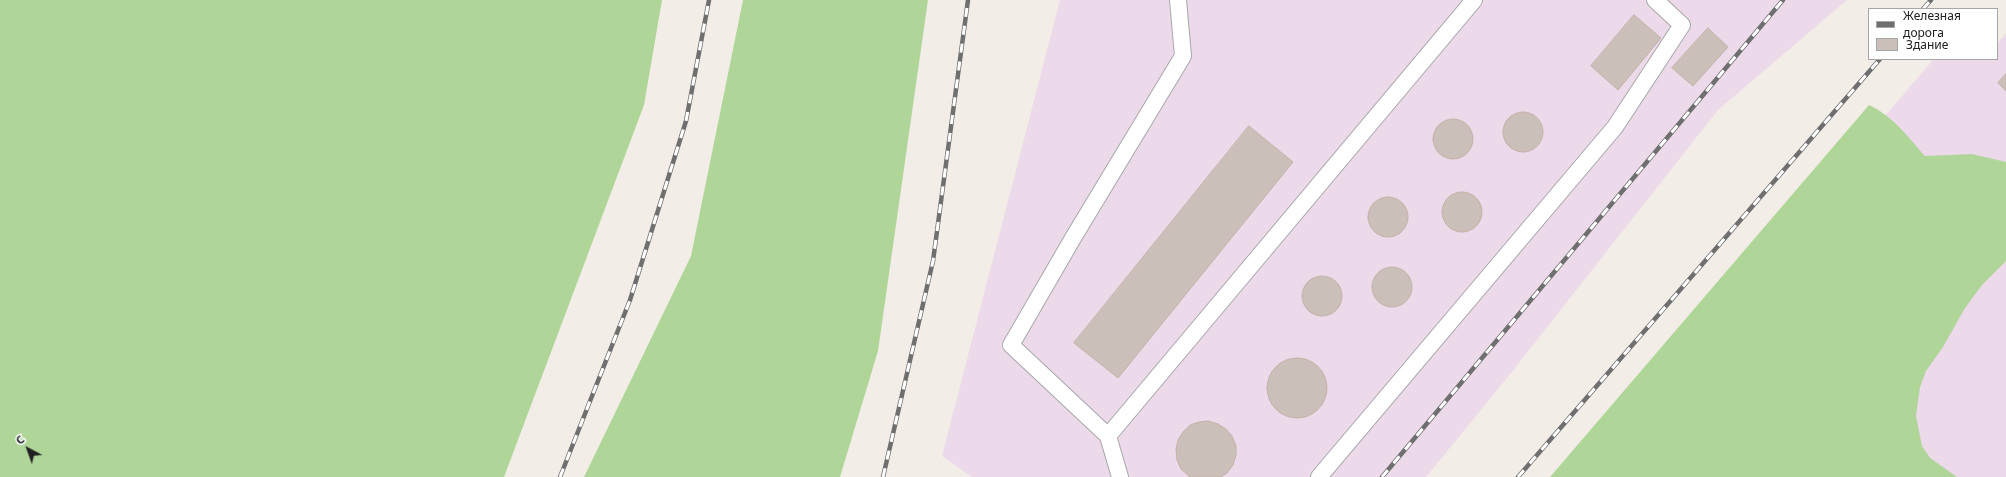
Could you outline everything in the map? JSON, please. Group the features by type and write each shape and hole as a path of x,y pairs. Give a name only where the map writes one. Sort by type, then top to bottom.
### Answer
{"lane":[{"path":"1120,477 1108,436 1011,345 1073,238 1183,56 1178,0"},
{"path":"1108,436 1474,0"},
{"path":"1320,477 1615,127 1682,25 1654,0"}],"shaded area":[{"path":"1060,0 1847,0 1718,110 1507,378 1426,477 972,477 942,456"},
{"path":"2006,33 2006,477 1574,477 1933,60 1998,60 1998,43"}],"green space":[{"path":"0,0 662,0 644,105 504,477 0,477"},
{"path":"743,0 928,0 878,351 840,477 584,477 691,256"},
{"path":"1869,105 1893,121 1925,156 1972,154 2006,162 2006,261 1982,285 1965,308 1943,347 1926,371 1920,387 1916,416 1922,446 1930,458 1957,477 1550,477"}],"building":[{"path":"1634,15 1661,38 1618,90 1591,66"},
{"path":"1708,28 1728,47 1693,86 1672,68"},
{"path":"2006,74 2006,91 1998,83"},
{"path":"1519,112 1527,112 1534,115 1540,121 1543,132 1540,143 1534,149 1527,152 1519,152 1512,149 1506,143 1503,136 1503,128 1506,121 1512,115"},
{"path":"1449,119 1457,119 1464,122 1470,128 1473,139 1470,150 1464,156 1457,159 1449,159 1442,156 1436,150 1433,143 1433,135 1436,128 1442,122"},
{"path":"1249,126 1293,162 1118,378 1074,343"},
{"path":"1458,192 1466,192 1473,195 1479,201 1482,212 1479,223 1473,229 1466,232 1458,232 1451,229 1445,223 1442,216 1442,208 1445,201 1451,195"},
{"path":"1384,197 1392,197 1399,200 1405,206 1408,217 1405,228 1399,234 1392,237 1384,237 1377,234 1371,228 1368,221 1368,213 1371,206 1377,200"},
{"path":"1388,267 1396,267 1403,270 1409,276 1412,287 1409,298 1403,304 1396,307 1388,307 1381,304 1375,298 1372,291 1372,283 1375,276 1381,270"},
{"path":"1318,276 1326,276 1333,279 1339,285 1342,296 1339,307 1333,313 1326,316 1318,316 1311,313 1305,307 1302,300 1302,292 1305,285 1311,279"},
{"path":"1297,358 1309,360 1322,371 1325,376 1327,388 1325,400 1314,413 1309,416 1297,418 1285,416 1272,405 1269,400 1267,388 1269,376 1280,363 1285,360"},
{"path":"1209,421 1226,429 1232,436 1236,446 1236,455 1233,465 1227,473 1221,477 1190,477 1181,469 1177,460 1176,449 1178,440 1190,425"}],"railway":[{"path":"560,477 630,300 686,121 709,0"},
{"path":"883,477 933,261 968,0"},
{"path":"1382,477 1783,0"},
{"path":"1924,8 1931,0"},
{"path":"1518,477 1879,60"}]}
